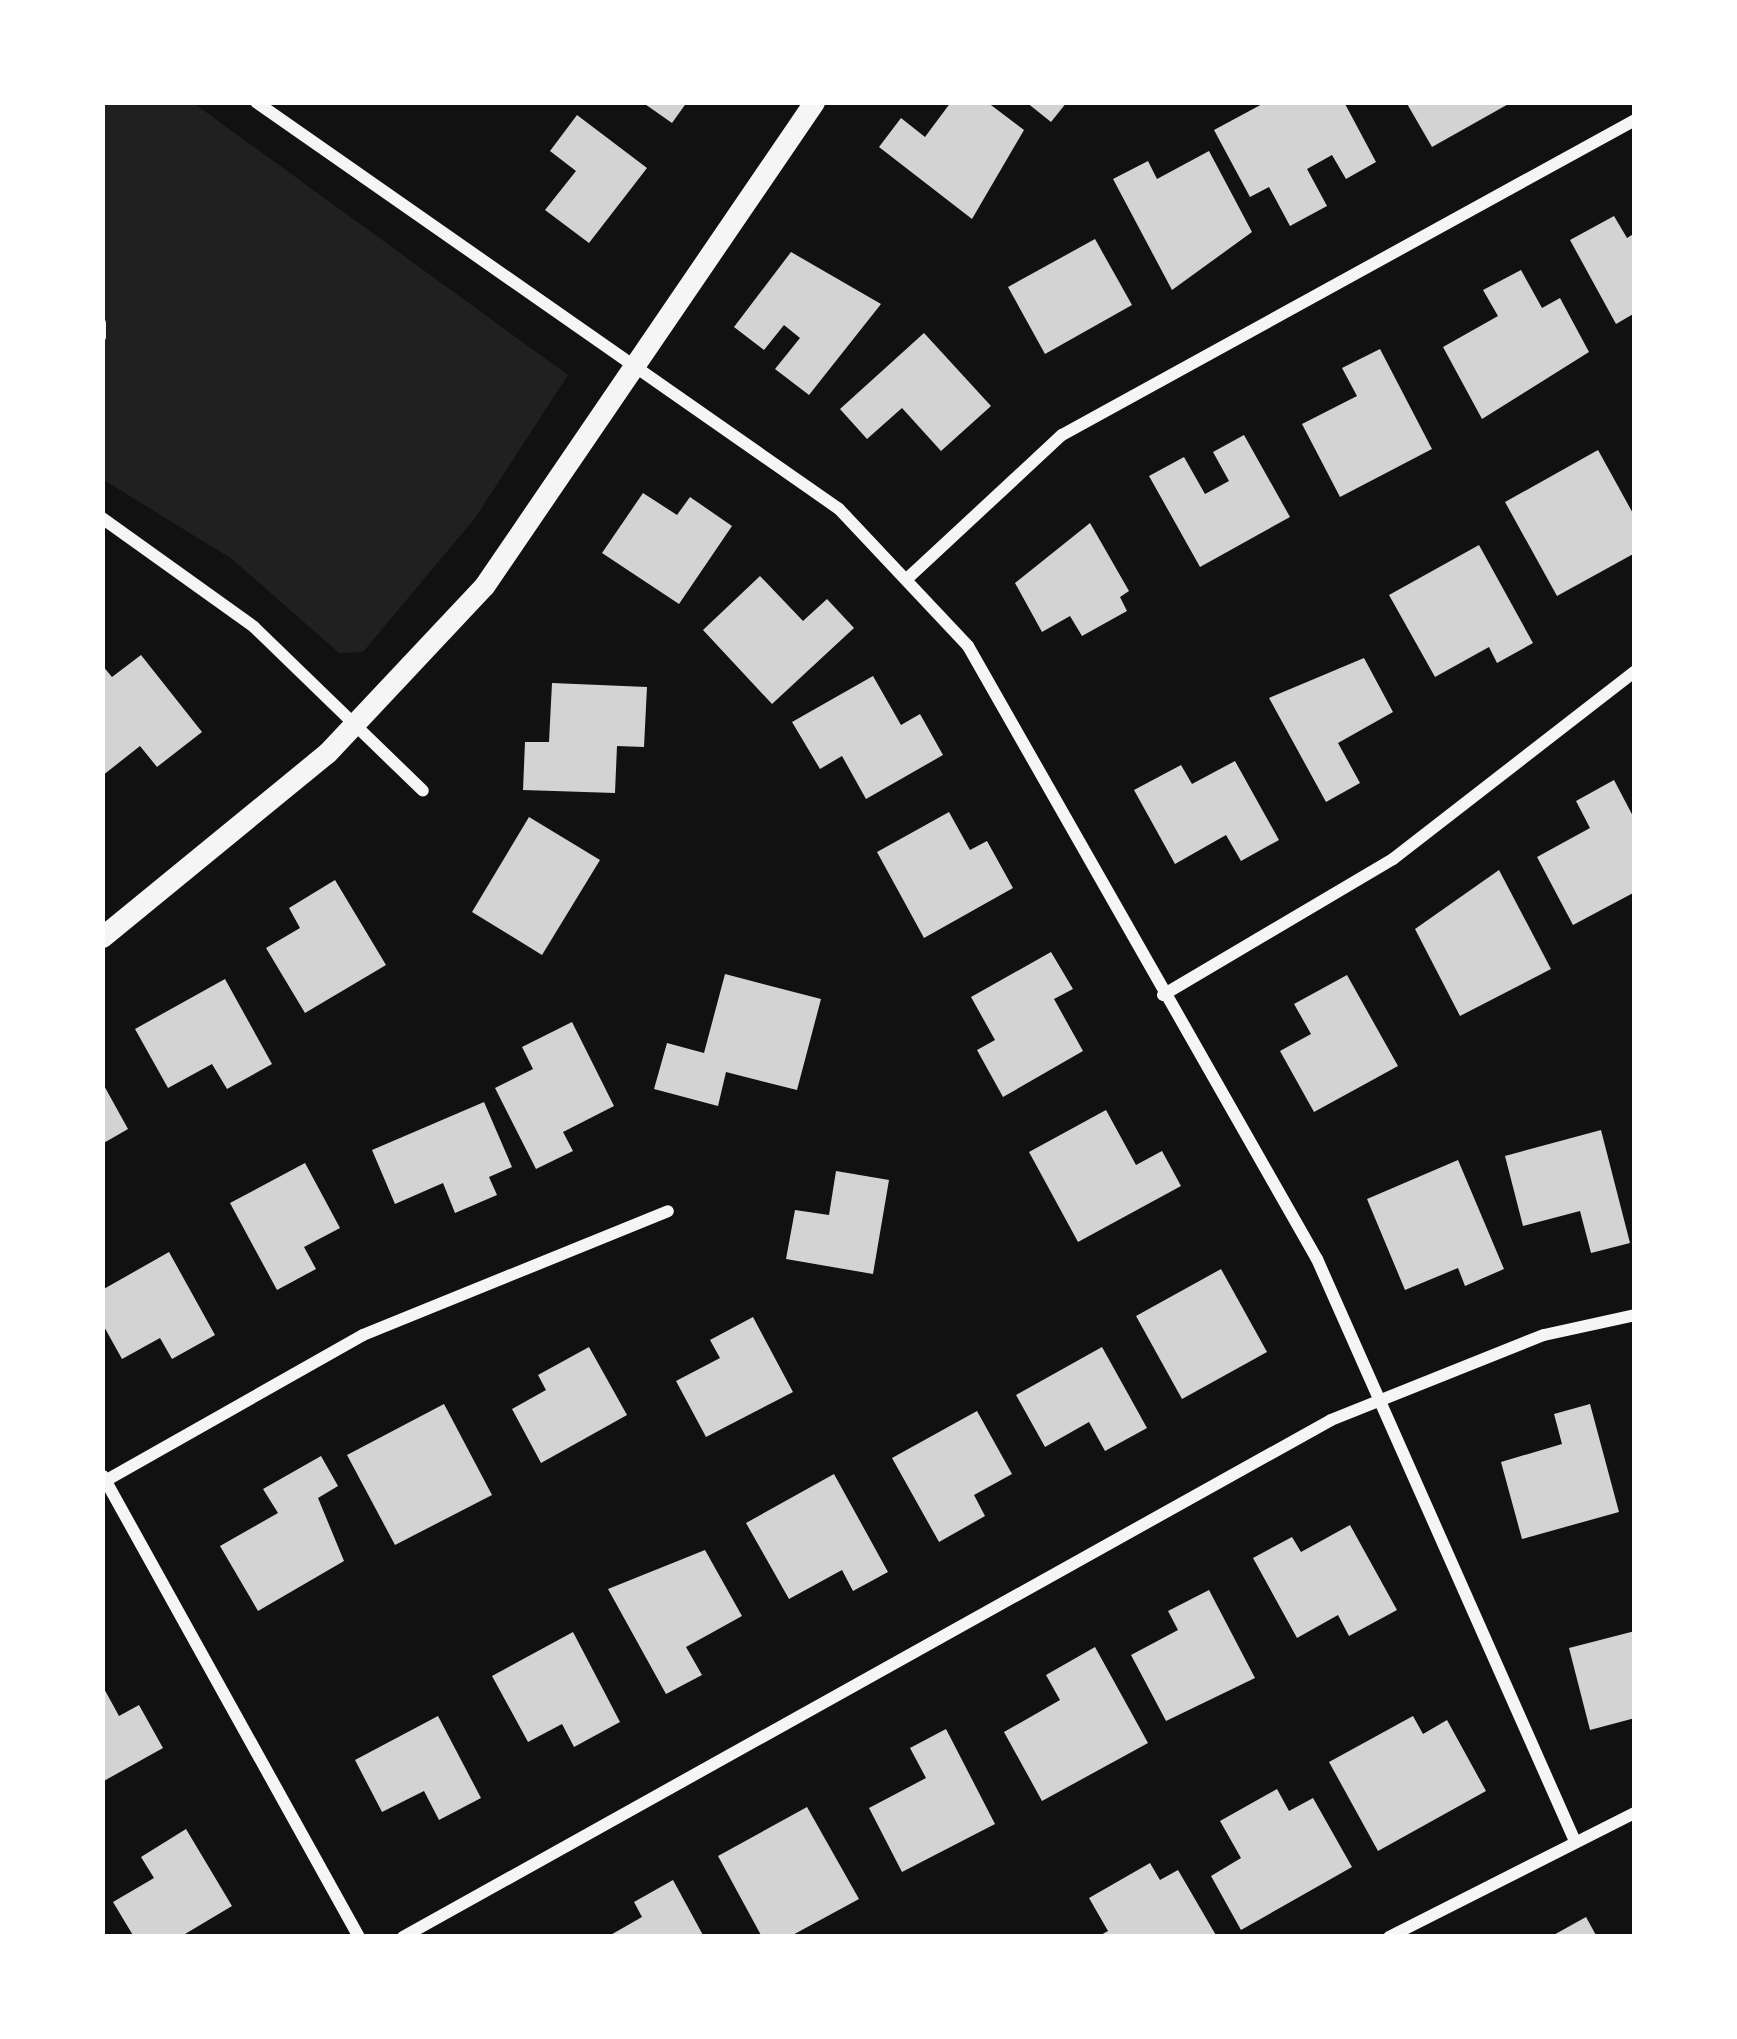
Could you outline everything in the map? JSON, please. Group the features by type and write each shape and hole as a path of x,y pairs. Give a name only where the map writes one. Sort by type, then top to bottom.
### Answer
{"street":[{"path":"256,102 822,496 909,577 968,646 1316,1259 1574,1839"},
{"path":"102,937 355,725 484,586 814,102"},
{"path":"909,577 1062,435 1635,120"},
{"path":"102,518 206,587 423,790"},
{"path":"1162,995 1393,859 1635,670"},
{"path":"359,1937 104,1478 363,1336 668,1211"},
{"path":"403,1937 1379,1400 1544,1335 1635,1315"},
{"path":"1389,1937 1574,1839 1635,1813"}],"path":[{"path":"102,323 102,337"}],"shaded area":[{"path":"102,102 192,102 568,375 475,518 363,652 339,653 232,559 102,479"}],"building":[{"path":"642,102 687,102 672,123"},
{"path":"951,102 987,102 1024,130 972,219 879,147 901,118 925,137"},
{"path":"1026,102 1067,102 1051,122"},
{"path":"1266,102 1344,102 1376,162 1346,179 1332,155 1307,169 1327,206 1290,226 1269,187 1250,197 1214,130"},
{"path":"1406,102 1512,102 1432,147"},
{"path":"577,115 647,168 589,243 545,210 576,171 550,151"},
{"path":"1209,151 1252,232 1172,290 1113,179 1148,161 1157,179"},
{"path":"1614,216 1627,238 1635,233 1635,313 1616,324 1570,240"},
{"path":"1095,239 1132,305 1045,354 1008,287"},
{"path":"791,252 881,304 809,395 775,369 800,338 784,325 764,350 734,327"},
{"path":"1521,270 1542,308 1560,298 1589,352 1482,419 1443,347 1498,316 1483,290"},
{"path":"924,333 991,406 941,451 902,408 867,439 840,409"},
{"path":"1380,349 1432,449 1340,497 1302,424 1357,396 1342,368"},
{"path":"1244,435 1290,517 1200,567 1149,476 1184,457 1205,494 1229,481 1213,452"},
{"path":"1598,450 1635,517 1635,553 1557,596 1505,502"},
{"path":"643,493 677,515 690,497 732,526 679,604 602,553"},
{"path":"1090,523 1129,591 1120,597 1127,611 1082,636 1070,616 1042,632 1015,583"},
{"path":"1479,545 1533,643 1497,663 1489,647 1435,677 1389,595"},
{"path":"760,576 803,621 827,599 854,628 772,704 703,630"},
{"path":"141,655 202,732 157,767 140,746 102,776 102,665 112,677"},
{"path":"1364,658 1393,712 1338,743 1360,783 1326,802 1269,698"},
{"path":"873,676 901,725 920,714 943,755 866,799 842,756 820,769 792,722"},
{"path":"552,683 647,687 644,747 617,746 615,793 523,790 525,742 549,742"},
{"path":"1235,761 1279,840 1241,861 1226,835 1175,864 1134,790 1181,765 1192,784"},
{"path":"1614,780 1635,820 1635,892 1573,925 1537,857 1590,828 1576,801"},
{"path":"949,812 970,850 987,841 1013,888 924,938 877,852"},
{"path":"529,817 600,860 542,955 472,912"},
{"path":"1499,870 1551,969 1460,1016 1415,929"},
{"path":"335,880 386,965 305,1013 266,948 300,928 289,908"},
{"path":"1051,952 1073,989 1054,999 1083,1051 1003,1097 977,1050 995,1040 971,997"},
{"path":"725,974 821,999 797,1090 726,1072 718,1106 654,1089 667,1043 704,1053"},
{"path":"1347,975 1398,1066 1314,1112 1280,1051 1311,1034 1294,1004"},
{"path":"225,979 272,1064 227,1089 212,1064 168,1088 135,1029"},
{"path":"572,1022 614,1106 563,1132 573,1151 536,1169 495,1088 533,1069 522,1047"},
{"path":"102,1082 128,1129 102,1144"},
{"path":"484,1102 512,1167 489,1177 497,1195 455,1213 443,1183 395,1204 372,1150"},
{"path":"1106,1110 1136,1165 1162,1151 1181,1186 1078,1242 1029,1152"},
{"path":"1601,1130 1630,1243 1591,1253 1580,1211 1523,1226 1505,1156"},
{"path":"1458,1160 1504,1269 1465,1286 1458,1268 1405,1290 1367,1199"},
{"path":"305,1163 340,1228 304,1247 316,1269 277,1290 230,1203"},
{"path":"836,1171 889,1180 873,1274 786,1259 795,1210 829,1215"},
{"path":"169,1252 215,1335 172,1359 160,1338 122,1359 102,1323 102,1290"},
{"path":"1221,1269 1267,1352 1182,1399 1136,1316"},
{"path":"753,1317 793,1392 706,1437 676,1381 720,1358 710,1340"},
{"path":"589,1347 627,1415 541,1463 512,1409 546,1390 538,1375"},
{"path":"1102,1347 1147,1428 1105,1451 1089,1422 1045,1447 1016,1395"},
{"path":"444,1404 492,1495 395,1545 347,1455"},
{"path":"1590,1404 1619,1512 1522,1539 1501,1462 1562,1444 1554,1414"},
{"path":"977,1411 1012,1474 974,1495 985,1516 939,1542 892,1458"},
{"path":"321,1456 338,1486 318,1498 344,1561 258,1611 220,1546 278,1513 263,1489"},
{"path":"834,1474 888,1572 853,1591 842,1570 789,1599 746,1523"},
{"path":"1350,1525 1397,1610 1349,1636 1338,1615 1297,1638 1253,1558 1292,1537 1301,1552"},
{"path":"705,1550 742,1616 686,1647 702,1675 666,1694 608,1589"},
{"path":"1209,1590 1255,1678 1166,1721 1131,1655 1178,1630 1168,1611"},
{"path":"1635,1631 1635,1718 1590,1730 1569,1648"},
{"path":"573,1632 620,1722 574,1747 562,1724 528,1742 492,1676"},
{"path":"1095,1647 1148,1743 1042,1801 1004,1732 1060,1700 1046,1675"},
{"path":"102,1685 119,1716 139,1705 163,1748 102,1782"},
{"path":"438,1716 481,1798 439,1820 424,1791 382,1812 355,1760"},
{"path":"1413,1716 1423,1734 1447,1720 1486,1791 1378,1851 1329,1762"},
{"path":"946,1729 995,1824 902,1872 869,1808 926,1778 910,1748"},
{"path":"1277,1789 1289,1811 1313,1798 1352,1867 1241,1930 1211,1876 1241,1858 1220,1821"},
{"path":"807,1807 859,1899 789,1937 762,1937 718,1856"},
{"path":"186,1829 232,1906 180,1937 134,1937 113,1902 154,1878 141,1857"},
{"path":"1150,1863 1160,1880 1178,1870 1217,1937 1097,1937 1108,1931 1089,1898"},
{"path":"673,1880 704,1937 607,1937 642,1917 634,1902"},
{"path":"1586,1917 1597,1937 1550,1937"}]}
